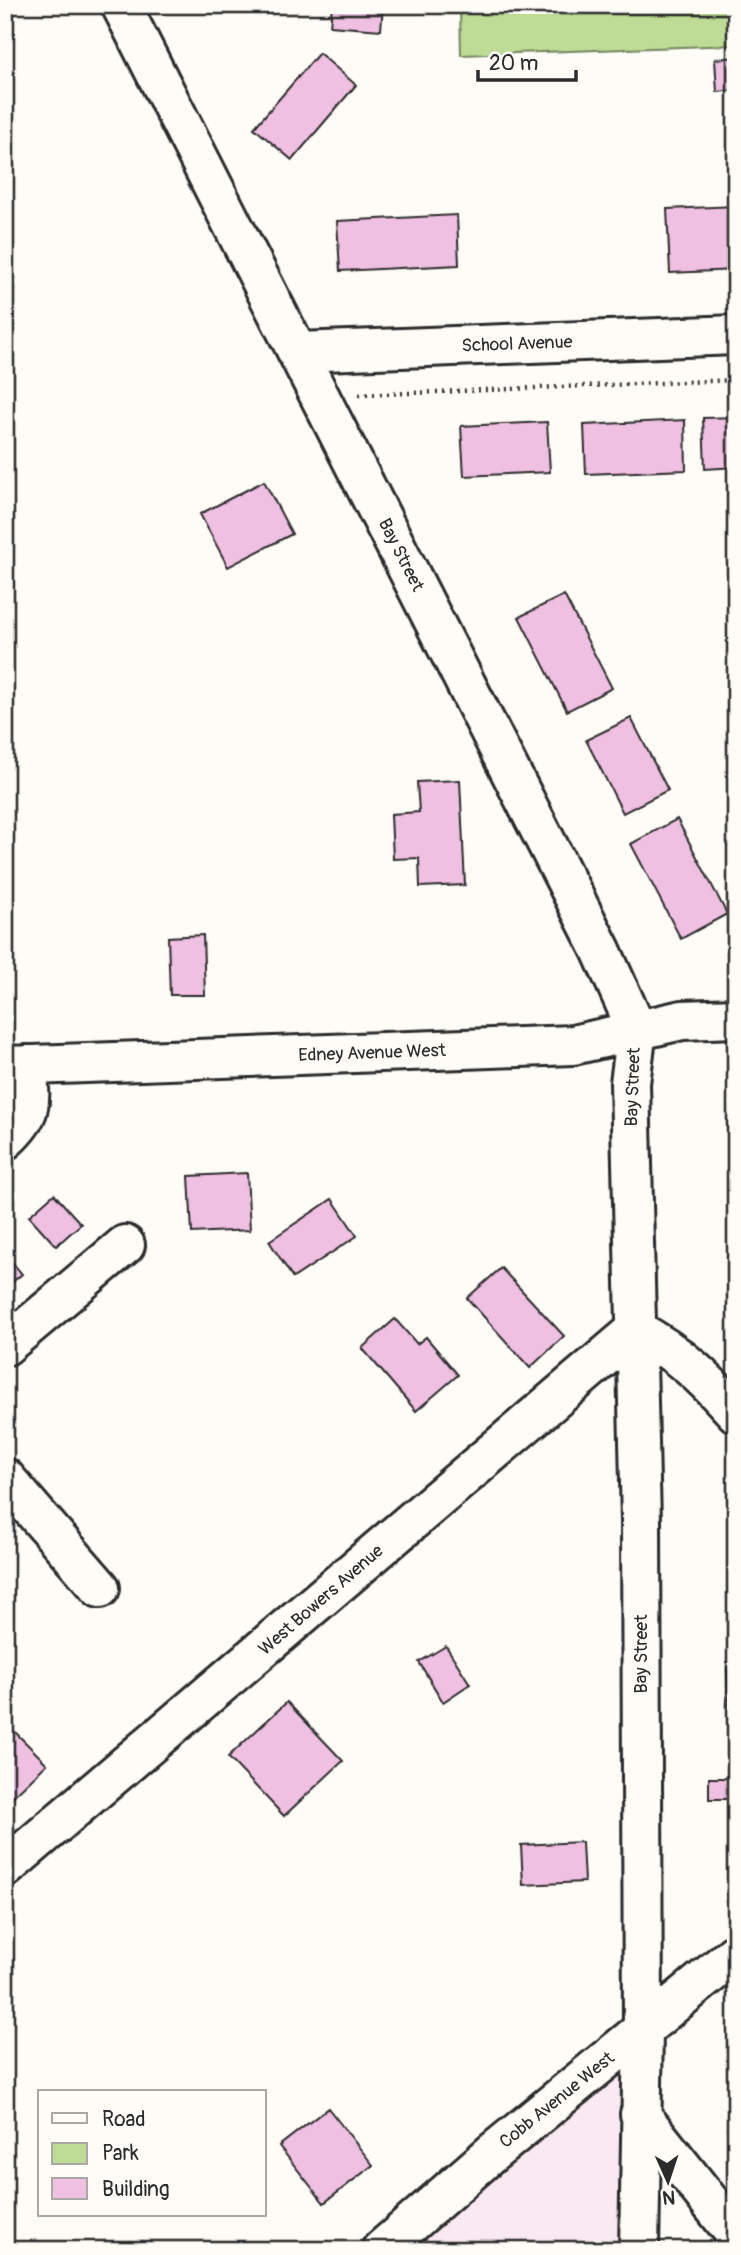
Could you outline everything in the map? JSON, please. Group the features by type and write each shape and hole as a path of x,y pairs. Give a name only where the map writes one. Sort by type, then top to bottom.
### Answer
{"street":[{"name":"Bay Street","path":"123,6 601,950 637,1030 630,1083 641,1521 643,2031 639,2250"},
{"name":"School Avenue","path":"298,352 736,335"},
{"name":"Edney Avenue West","path":"16,1065 573,1045 682,1020 736,1018"},
{"path":"5,1140 16,1129 30,1107 16,1065"},
{"path":"5,1346 125,1245"},
{"path":"636,1330 674,1351 702,1375 736,1413"},
{"name":"West Bowers Avenue","path":"5,1868 636,1330"},
{"path":"5,1478 100,1588"},
{"name":"Cobb Avenue West","path":"382,2250 491,2154 736,1954"},
{"path":"640,2114 736,2235"}],"path":[{"path":"321,397 736,380"}],"shaded area":[{"path":"625,2069 624,2105 617,2113 623,2122 623,2250 409,2250 500,2169"}],"green space":[{"path":"460,5 736,5 736,45 461,55"}],"building":[{"path":"332,5 383,5 381,30 330,26"},
{"path":"319,53 356,85 292,160 254,128"},
{"path":"736,57 736,90 717,92 715,59"},
{"path":"736,206 736,270 670,273 667,209"},
{"path":"457,215 459,265 340,271 337,221"},
{"path":"736,417 736,467 705,469 703,418"},
{"path":"685,420 686,470 586,474 584,425"},
{"path":"547,422 550,472 464,476 461,426"},
{"path":"264,481 292,534 228,567 200,514"},
{"path":"564,595 612,688 567,711 519,617"},
{"path":"631,718 668,790 623,813 586,740"},
{"path":"460,780 465,885 420,887 419,858 393,859 391,814 419,812 417,782"},
{"path":"677,819 727,914 681,939 631,844"},
{"path":"203,935 205,995 170,995 168,937"},
{"path":"247,1173 250,1230 192,1233 189,1176"},
{"path":"54,1194 81,1224 56,1246 29,1216"},
{"path":"332,1199 357,1236 293,1278 269,1241"},
{"path":"5,1254 22,1274 5,1288"},
{"path":"501,1268 564,1336 530,1368 467,1298"},
{"path":"395,1319 417,1344 426,1337 458,1375 416,1411 362,1348"},
{"path":"446,1646 470,1684 443,1702 419,1662"},
{"path":"736,1667 736,1744 731,1744 727,1668"},
{"path":"287,1702 343,1761 284,1816 228,1757"},
{"path":"5,1722 47,1764 5,1804"},
{"path":"709,1778 736,1778 736,1799 709,1799"},
{"path":"582,1842 584,1882 523,1885 521,1845"},
{"path":"328,2108 373,2165 324,2203 279,2146"}]}
